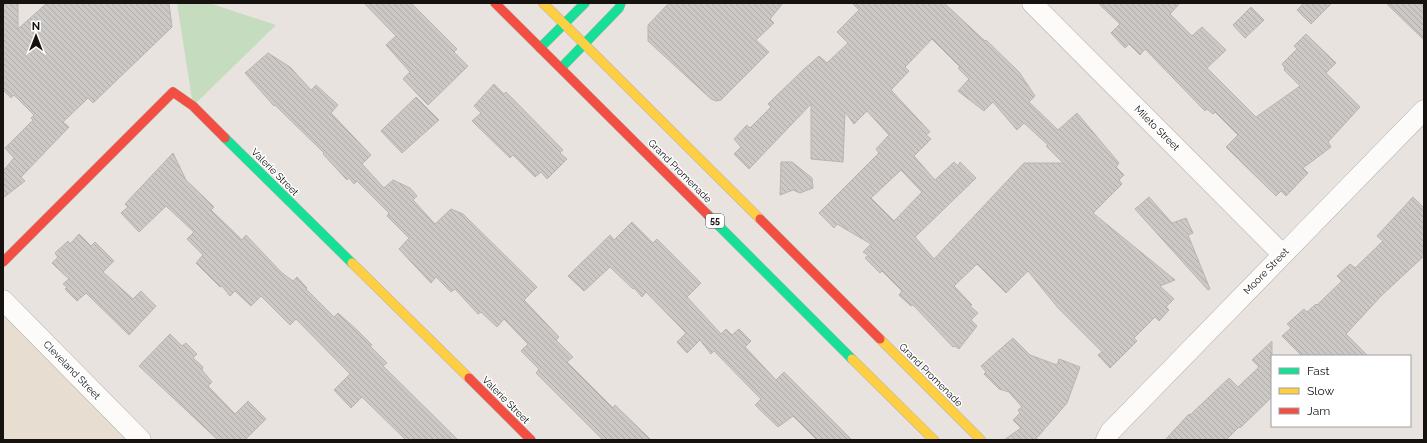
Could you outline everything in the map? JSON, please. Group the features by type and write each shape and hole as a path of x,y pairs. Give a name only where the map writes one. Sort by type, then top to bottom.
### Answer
{"main road":[{"name":"Grand Promenade","path":"495,3 934,440"},
{"name":"Grand Promenade","path":"543,3 981,440"},
{"path":"540,48 563,23 585,3"},
{"path":"561,68 619,8 621,3"},
{"name":"Valerie Street","path":"3,262 173,92 193,106 531,440"}],"street":[{"name":"Mileto Street","path":"1032,3 1282,254"},
{"name":"Moore Street","path":"1104,437 1424,110"},
{"name":"Cleveland Street","path":"3,300 141,440"}],"shaded area":[{"path":"3,300 141,440 3,440"}],"green space":[{"path":"177,3 209,3 276,25 193,106"}],"building":[{"path":"3,3 18,3 18,29 47,3 169,3 172,27 93,103 88,98 63,122 69,127 21,177 25,181 3,198 3,171 14,158 5,148 33,120 31,118 34,115 14,95 11,98 3,90"},
{"path":"364,3 411,3 457,49 454,52 468,66 428,105 403,79 410,72 386,45 396,36"},
{"path":"669,3 783,3 770,19 774,23 756,40 769,52 721,100 716,101 711,99 648,41 648,25"},
{"path":"852,3 944,3 985,41 986,40 1019,72 1035,96 1029,102 1058,130 1077,113 1119,163 1116,167 1124,175 1119,180 1122,184 1093,213 1175,280 1160,286 1174,299 1166,307 1169,310 1159,321 1155,317 1134,338 1137,341 1110,368 1098,355 1102,352 1059,309 1028,271 1006,293 977,264 954,286 972,305 970,306 978,313 971,320 977,326 959,349 955,346 953,347 913,305 911,306 899,295 902,291 882,271 880,273 865,258 868,255 863,252 871,244 837,224 834,228 819,213 879,153 876,149 889,135 867,111 854,124 845,112 843,162 811,159 811,104 749,169 734,154 741,147 734,139 747,125 750,128 771,107 768,104 819,56 827,63 848,43 837,32 859,10","holes":["932,39 960,67 958,68 969,79 958,91 984,111 993,102 1017,130 1024,123 1048,145 1046,146 1063,163 1024,163 934,259 915,237 976,178 960,162 958,166 954,162 935,180 914,156 931,139 926,135 930,132 891,90 909,71 905,67","901,170 922,192 894,221 871,198"]},
{"path":"1098,3 1180,3 1170,14 1192,36 1202,27 1226,50 1207,68 1256,117 1300,86 1284,70 1285,68 1282,64 1297,49 1294,46 1306,34 1336,63 1326,73 1360,107 1328,142 1331,147 1303,168 1308,173 1286,196 1281,191 1276,196 1226,147 1238,135 1215,112 1213,114 1207,109 1205,111 1145,49 1140,55 1129,44 1125,48 1111,33 1120,24"},
{"path":"1304,3 1332,3 1311,24 1297,10"},
{"path":"1386,3 1424,3 1424,40"},
{"path":"1251,7 1264,20 1245,38 1233,25"},
{"path":"268,53 290,67 311,90 316,85 338,105 331,113 371,155 362,164 384,188 393,180 410,188 417,196 413,200 435,224 451,209 463,214 537,287 524,300 559,337 556,340 573,357 567,362 613,408 615,405 651,440 603,440 536,373 539,369 521,351 528,344 504,319 497,327 481,312 478,314 455,289 451,292 436,277 431,283 399,249 409,238 387,216 389,213 357,181 354,184 349,178 347,180 323,154 324,153 275,105 274,106 245,73"},
{"path":"494,84 504,94 506,92 563,150 560,153 567,159 547,179 541,172 535,177 513,155 510,158 472,121 481,113 474,106"},
{"path":"416,97 439,120 402,153 381,131"},
{"path":"173,153 186,180 214,207 211,210 242,240 246,235 282,273 293,281 297,277 307,288 306,289 334,317 338,313 357,330 387,363 383,366 458,440 406,440 362,397 351,408 334,390 350,374 296,319 290,325 261,296 251,306 235,291 230,296 222,286 220,287 196,263 203,255 187,239 194,232 166,206 139,232 121,213 128,207 125,204"},
{"path":"781,162 792,162 812,178 813,188 800,193 793,190 780,195"},
{"path":"1149,197 1172,223 1186,218 1193,233 1188,235 1210,289 1208,290 1135,209"},
{"path":"1413,197 1424,208 1424,256 1381,296 1346,334 1367,355 1301,355 1282,336 1291,328 1287,324 1304,309 1307,312 1316,304 1317,305 1342,281 1337,276 1350,264 1355,268 1383,241 1377,236"},
{"path":"632,222 653,243 657,239 701,283 687,297 721,334 726,329 732,335 739,329 751,341 745,347 776,380 784,372 852,440 817,440 793,416 778,427 755,405 761,399 714,351 711,354 700,340 687,353 677,342 686,333 646,292 642,297 610,267 584,291 568,276 610,235 614,240"},
{"path":"79,234 91,246 95,242 114,261 103,272 133,299 141,291 156,306 129,335 86,293 77,301 65,289 67,287 63,284 69,279 52,263 58,257 55,253 68,241 70,244"},
{"path":"170,334 182,346 186,343 197,354 193,358 203,367 202,370 212,382 208,386 235,414 248,401 266,419 245,440 218,440 139,366"},
{"path":"1013,338 1030,355 1057,365 1059,359 1080,367 1067,403 1035,440 1004,440 1021,428 1013,420 1020,413 1018,410 1022,407 1009,392 999,389 984,374 986,372 981,366"},
{"path":"1272,341 1271,398 1240,428 1239,427 1226,440 1165,440 1189,414 1190,415 1229,378 1238,387 1259,367 1252,360"}],"traffic: fast":[{"path":"540,48 585,3"},
{"path":"561,68 619,8 621,3"},
{"path":"225,138 352,263"},
{"path":"708,215 852,359"}],"traffic: slow":[{"path":"543,3 760,219"},
{"path":"352,263 469,378"},
{"path":"880,339 981,440"},
{"path":"852,359 934,440"}],"traffic: jam":[{"path":"495,3 708,215"},
{"path":"3,262 173,92 193,106 225,138"},
{"path":"760,219 880,339"},
{"path":"469,378 531,440"}]}
